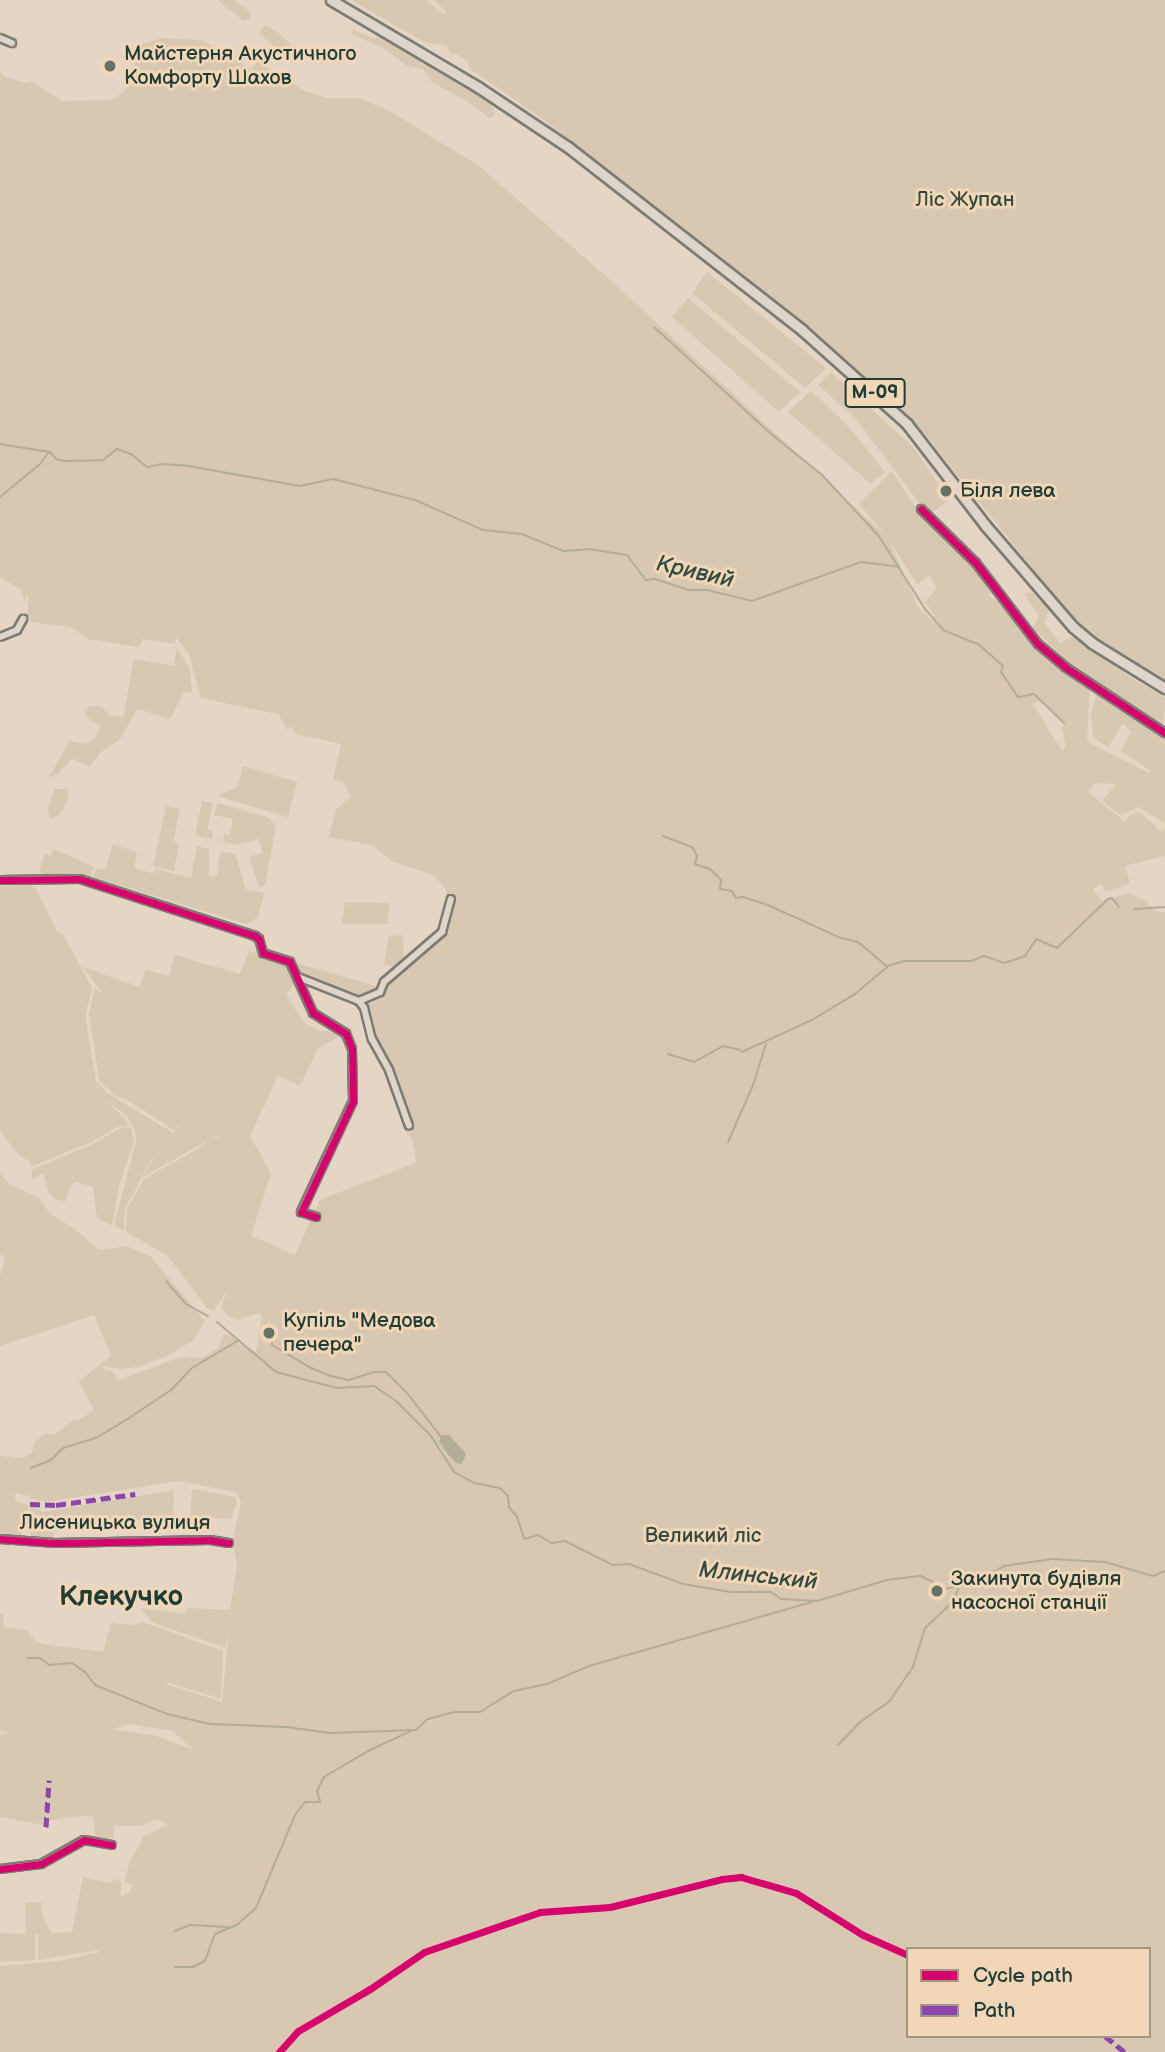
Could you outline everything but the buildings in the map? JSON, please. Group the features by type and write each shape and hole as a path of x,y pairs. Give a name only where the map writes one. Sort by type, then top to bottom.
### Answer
{"main road":[{"name":"М-09","path":"331,0 478,87 549,134 674,228 865,384 918,437 961,496 1073,628 1165,688"}],"street":[{"path":"0,38 12,43"},
{"path":"921,509 978,566 1038,644 1065,667 1165,733"},
{"path":"0,637 17,630 23,620"},
{"path":"0,880 80,879 257,937 263,953 290,962 313,1013 346,1034 352,1049 353,1101 301,1212 316,1217"},
{"path":"359,1001 380,992 384,982 442,932 451,899"},
{"path":"298,977 359,1001 367,1015 372,1040 389,1070 409,1126"},
{"name":"Лисеницька вулиця","path":"0,1539 55,1543 210,1540 229,1543"},
{"path":"0,1869 41,1864 84,1840 112,1845"}],"green space":[{"path":"217,0 234,0 250,12 250,19 244,21"},
{"name":"Ліс Жупан","path":"351,0 427,0 443,15 446,11 434,0 1165,0 1165,682 1082,630 919,427 802,322 544,120 470,69 468,62 456,53 451,54 447,46 424,42"},
{"path":"263,26 268,26 286,39 292,49 291,58 259,34"},
{"path":"353,30 374,38 386,36 391,44 418,57 422,65 429,64 480,94 491,104 495,115 489,118 467,101 432,82 423,69 407,66 385,49 352,34"},
{"name":"Великий ліс","path":"161,38 201,40 251,69 257,62 303,90 327,98 358,98 388,110 479,166 616,285 888,538 859,504 892,471 915,506 981,572 990,587 989,596 1008,608 1040,651 1043,649 1090,684 1087,740 1093,745 1149,773 1151,771 1121,751 1131,732 1123,723 1108,747 1093,737 1091,714 1098,690 1165,737 1165,824 1139,807 1121,815 1102,801 1116,784 1095,783 1088,792 1125,822 1130,815 1140,812 1160,831 1165,828 1165,856 1125,866 1130,884 1105,892 1101,883 1093,890 1103,901 1128,893 1146,901 1157,913 1165,911 1165,2052 0,2052 0,1966 60,1961 99,1952 98,1950 38,1960 38,1934 35,1934 35,1960 0,1962 0,1933 26,1934 25,1903 41,1902 42,1914 51,1933 72,1932 83,1877 110,1883 115,1879 122,1883 120,1897 129,1892 133,1885 124,1882 129,1864 144,1836 168,1825 157,1819 141,1826 114,1826 114,1838 95,1838 93,1816 69,1817 44,1822 44,1825 0,1817 0,1735 11,1733 0,1730 0,1614 3,1614 4,1627 26,1630 37,1642 50,1645 103,1652 111,1623 134,1625 143,1622 223,1651 221,1699 167,1682 166,1684 222,1702 230,1617 226,1648 152,1622 141,1608 186,1614 187,1608 230,1610 237,1566 233,1540 241,1501 236,1492 178,1481 46,1502 29,1498 32,1489 28,1496 8,1491 16,1494 15,1501 29,1505 21,1535 0,1535 0,1456 22,1458 32,1453 34,1444 43,1434 56,1434 73,1420 80,1419 94,1410 79,1381 111,1356 94,1315 0,1346 0,1275 5,1259 0,1254 0,1173 9,1184 39,1198 50,1214 75,1229 99,1250 127,1246 151,1257 205,1321 193,1341 166,1356 138,1367 120,1369 101,1366 106,1371 110,1370 119,1380 181,1357 202,1358 218,1348 224,1334 232,1336 239,1344 256,1352 262,1317 259,1313 238,1320 227,1315 221,1307 228,1288 214,1311 207,1308 167,1255 126,1232 127,1209 144,1179 198,1149 210,1139 143,1177 154,1157 151,1160 125,1209 124,1230 114,1226 136,1141 135,1131 127,1116 104,1099 131,1125 117,1127 91,1142 31,1167 30,1161 19,1156 0,1130 0,886 29,884 36,889 58,933 63,934 92,988 86,1013 98,1093 97,1081 106,1092 173,1133 182,1121 174,1130 127,1100 115,1096 99,1080 89,1013 95,988 103,994 83,967 139,987 146,970 169,976 175,955 240,974 249,951 285,960 296,982 286,995 305,1023 317,1030 344,1034 318,1048 300,1086 278,1076 250,1136 271,1173 251,1236 295,1255 320,1200 415,1163 416,1160 412,1140 404,1129 394,1085 371,1040 364,998 358,1000 299,975 297,963 379,987 396,968 384,964 389,936 403,935 404,961 441,931 449,900 445,888 435,876 392,861 372,845 329,837 336,809 351,797 343,782 333,779 341,744 296,734 292,727 287,729 278,714 201,698 189,654 176,637 175,644 143,639 139,647 88,639 71,627 31,622 28,614 28,594 24,602 22,590 0,577 0,72 5,77 27,83 31,81 62,101 111,100 124,92 134,75 135,47","holes":["889,540 917,584 929,575 937,588 925,602 934,615 933,622 918,607","1040,699 1065,722 1062,727 1066,746 1062,751 1033,704","129,1724 173,1731 194,1750 153,1735 112,1730"]},
{"path":"707,272 826,368 805,388 692,293"},
{"path":"688,298 800,392 779,412 672,317"},
{"path":"831,372 914,448 949,500 930,514 920,504 855,418 818,385"},
{"path":"811,391 847,425 885,472 871,484 788,412"},
{"path":"1031,592 1050,609 1044,623 1060,643 1073,636 1120,666 1125,674 1165,698 1163,729 1057,657 1060,654 1033,628 1039,615 1024,594"},
{"path":"177,647 190,670 192,693 184,692 170,719 137,709 120,739 102,751 90,766 72,759 57,775 49,777 70,741 87,744 96,736 100,727 85,715 89,706 100,706 111,716 123,717 134,659 174,666"},
{"path":"243,766 297,782 288,817 217,796 238,787"},
{"path":"55,789 67,789 69,797 62,811 53,819 49,817 48,807"},
{"path":"202,801 213,803 207,830 213,832 212,839 195,835"},
{"path":"218,803 269,818 276,827 265,885 259,888 249,857 263,853 259,839 236,845 223,842 224,834 230,835 233,819 213,815"},
{"path":"166,806 180,809 173,842 179,844 174,871 153,866"},
{"path":"113,844 137,852 134,868 153,873 156,869 191,878 197,846 209,849 209,876 217,877 220,851 235,854 246,890 264,893 258,918 246,924 93,877 97,868 105,870"},
{"path":"54,849 94,867 90,878 129,890 125,892 81,877 42,874 40,870 45,853 50,856"},
{"path":"345,902 389,903 388,924 342,924"},
{"path":"123,1127 131,1128 134,1141 119,1186 112,1225 97,1219 93,1187 75,1182 70,1187 66,1201 57,1200 49,1193 43,1173 33,1179 31,1170 93,1144"},
{"path":"192,1489 235,1497 237,1501 231,1519 190,1516"},
{"path":"174,1490 173,1517 72,1525 54,1528 54,1540 32,1539 29,1522 31,1506 43,1512"}],"shaded area":[{"path":"442,1435 449,1435 466,1454 462,1464 456,1463 446,1452 439,1441"}],"waterway":[{"path":"654,327 770,433 822,475 878,535 925,609 943,630 978,644 1003,666 1001,672 1018,697 1034,694 1064,723"},
{"name":"Кривий","path":"0,444 50,452 56,459 64,461 103,460 117,449 131,454 147,467 162,464 188,466 300,486 333,479 415,500 483,530 522,534 563,551 589,549 627,555 646,580 655,579 688,590 707,590 752,601 861,562 899,567"},
{"path":"0,497 40,464 48,453"},
{"path":"663,836 692,847 697,856 695,864 710,869 721,880 720,889 732,891 736,898 743,897 770,906 841,938 858,942 887,966 904,961 971,961 984,956 1004,963 1025,956 1036,939 1057,948 1108,899 1112,898 1119,907"},
{"path":"1135,909 1165,907"},
{"path":"742,1052 812,1020 855,994 887,967"},
{"path":"728,1142 753,1085 766,1044"},
{"path":"668,1054 694,1062 723,1046 741,1050"},
{"name":"Млинський","path":"166,1281 186,1304 208,1316"},
{"name":"Млинський","path":"217,1322 276,1372 337,1388 374,1386 395,1400 431,1436 454,1472 474,1483 500,1488 508,1496 509,1507 517,1517 524,1539 538,1535 552,1543 565,1541 613,1565 629,1564 683,1584 730,1592 771,1592 781,1599 817,1601 887,1580 921,1576 946,1589 979,1580 1004,1566 1051,1559 1105,1562 1153,1576 1165,1571"},
{"name":"Млинський","path":"270,1328 272,1345 311,1368 331,1376 349,1380 374,1372 386,1372 408,1394 441,1437"},
{"name":"Млинський","path":"269,1333 268,1337 272,1334"},
{"path":"31,1468 51,1460 63,1448 96,1438 129,1418 171,1390 192,1368 239,1340"},
{"path":"838,1745 860,1722 889,1702 913,1667 925,1628 953,1602 959,1586"},
{"path":"28,1658 40,1658 49,1665 72,1663 85,1672 95,1685 167,1714 210,1724 286,1727 330,1733 416,1730 428,1719 454,1712 480,1712 514,1691 547,1684 589,1666 812,1602"},
{"path":"175,1967 193,1967 205,1961 215,1934 238,1924 256,1908 295,1815 305,1802 320,1802 317,1791 324,1777 368,1751 411,1731"},
{"path":"175,1931 190,1925 228,1927"}],"marked path":[{"path":"30,1504 56,1505 135,1494"},
{"path":"46,1827 49,1780"},
{"path":"1108,2038 1125,2052"}],"cycle path":[{"path":"921,509 976,563 1038,644 1065,667 1165,733"},
{"path":"0,880 80,879 255,936 259,939 263,953 290,962 313,1013 346,1034 352,1049 353,1101 301,1212 316,1217"},
{"path":"0,1539 55,1543 210,1540 229,1543"},
{"path":"0,1869 41,1864 84,1840 112,1845"},
{"path":"279,2052 298,2031 370,1989 424,1952 540,1912 610,1907 722,1879 741,1877 796,1893 863,1935 906,1954"}],"place":[{"name":"Майстерня Акустичного Комфорту Шахов","path":"110,66"},
{"name":"Бiля лева","path":"946,491"},
{"name":"Купіль \"Медова печера\"","path":"269,1333"},
{"name":"Закинута будівля насосної станції","path":"937,1591"}],"district":[{"name":"Клекучко","path":"121,1597"}]}
